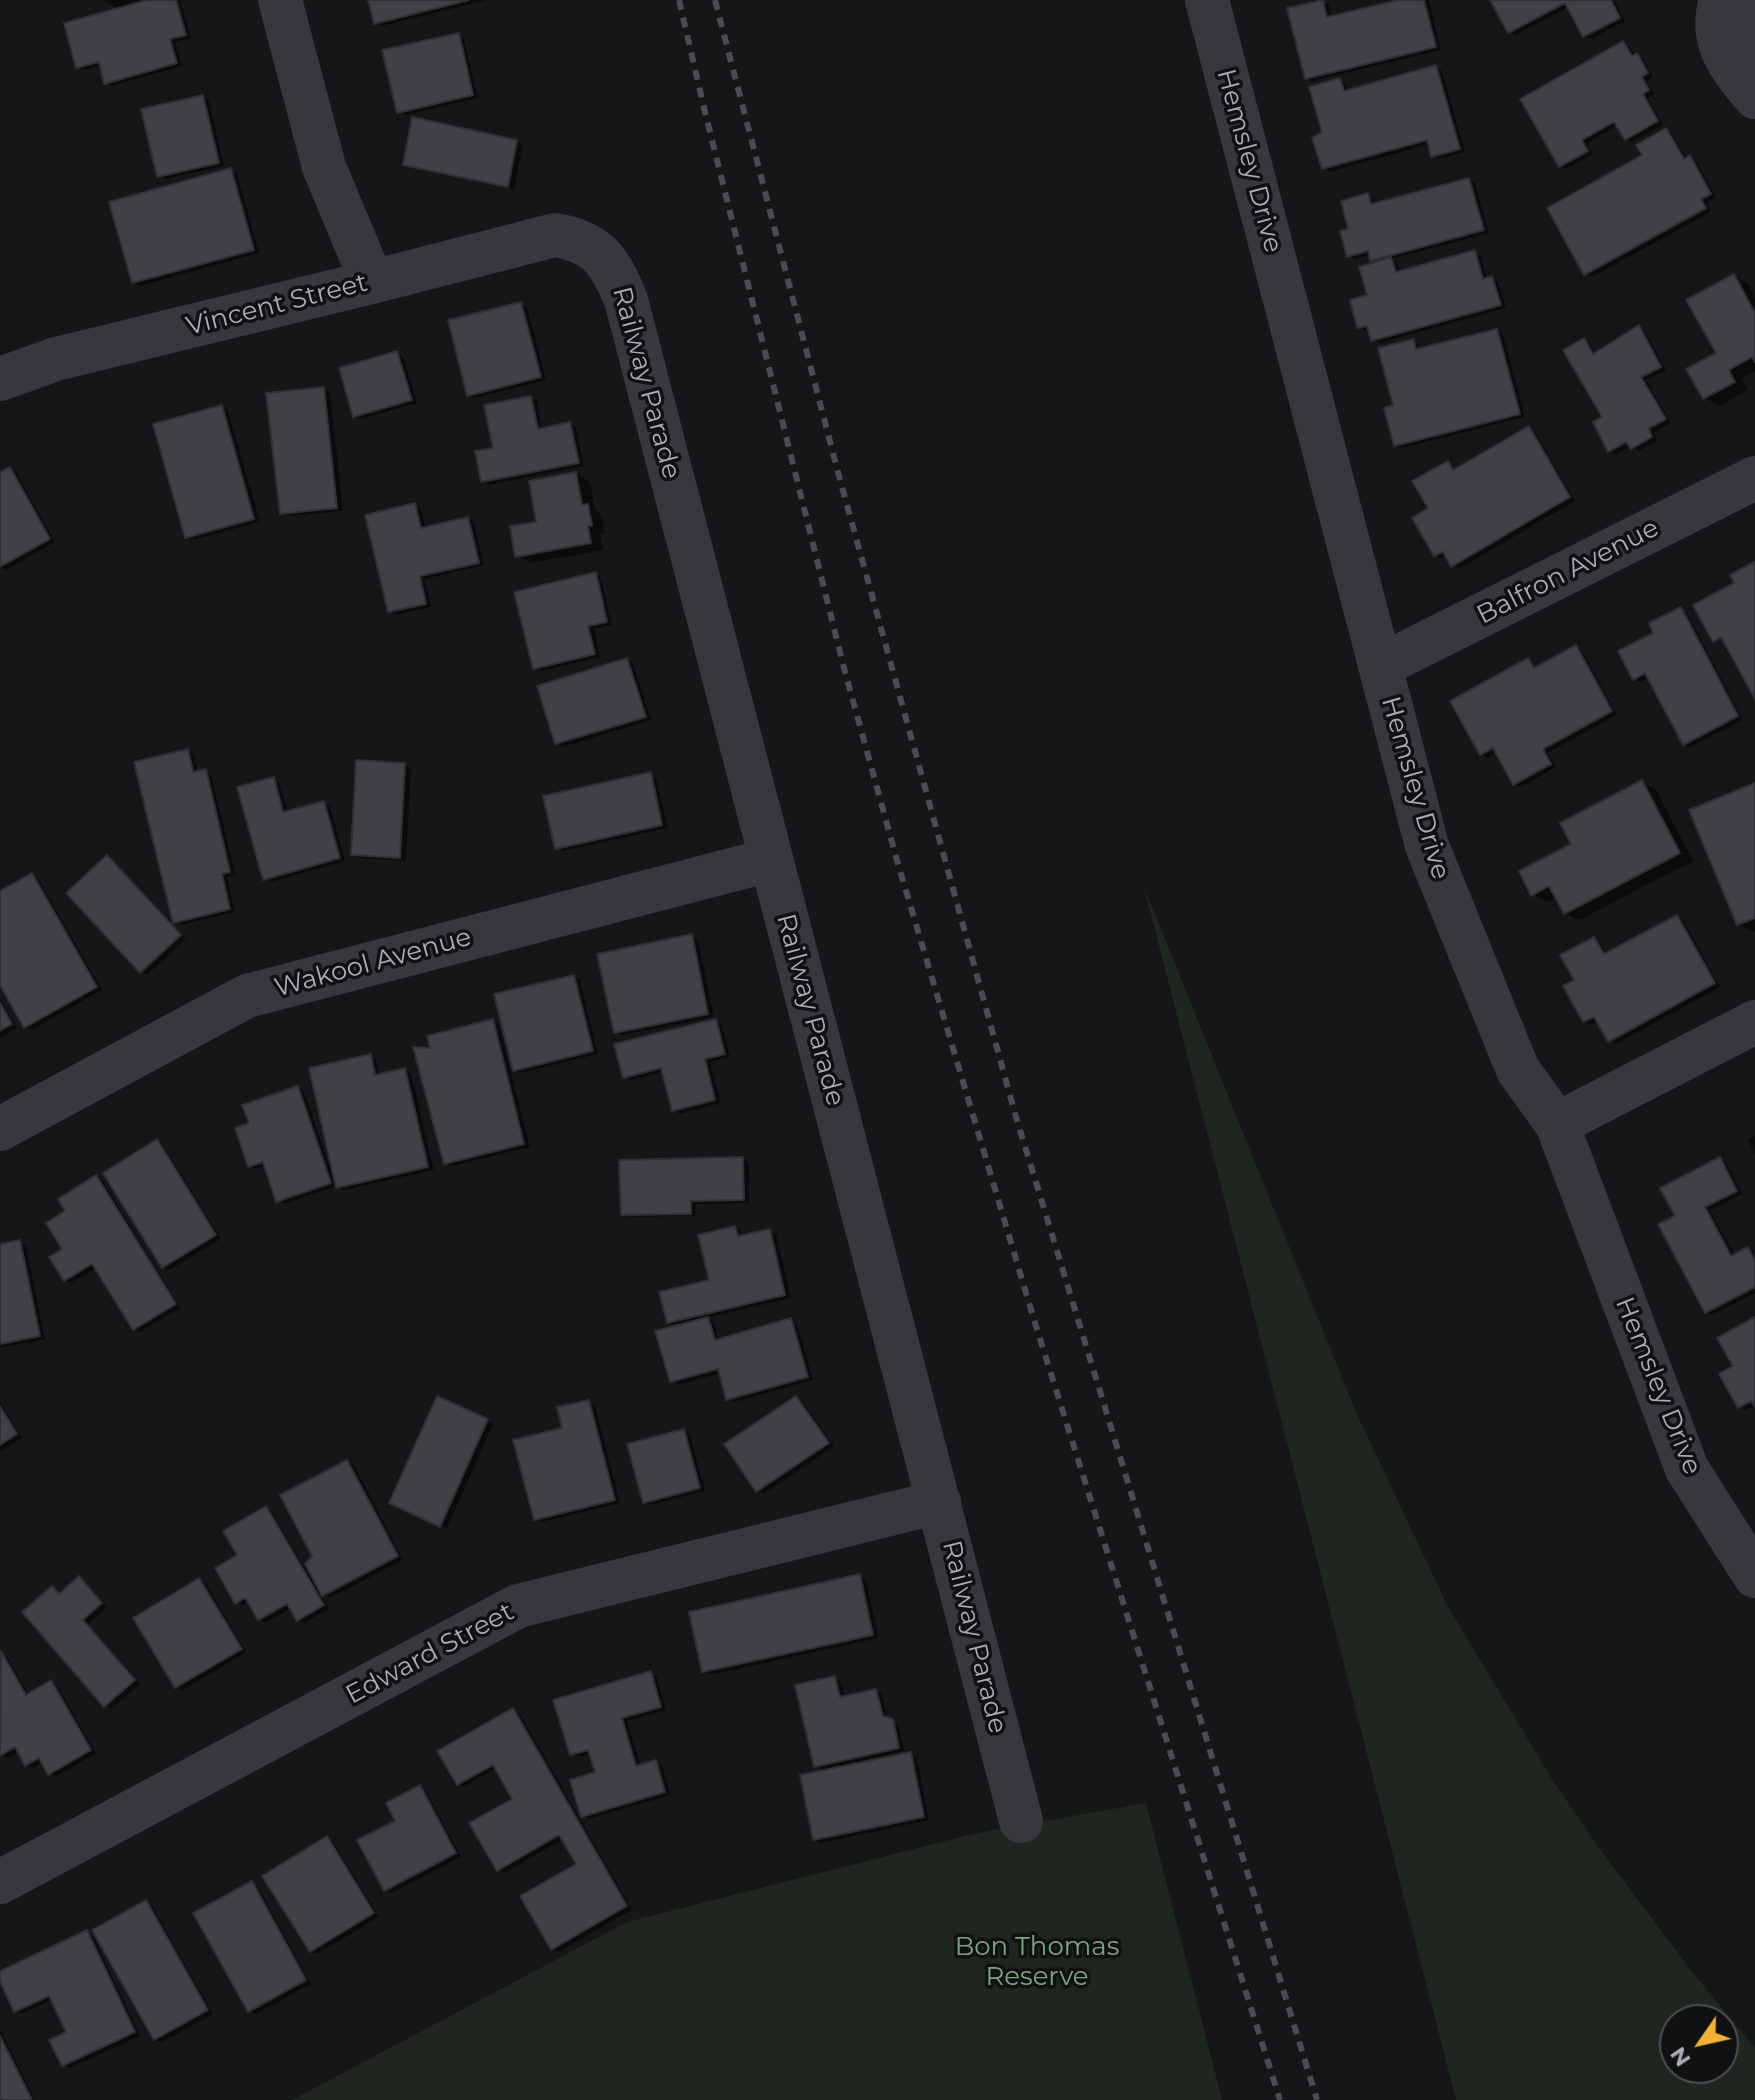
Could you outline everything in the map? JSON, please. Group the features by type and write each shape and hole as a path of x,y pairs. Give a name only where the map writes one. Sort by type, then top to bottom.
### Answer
{"street":[{"path":"280,0 354,287"},
{"name":"Hemsley Drive","path":"1207,0 1427,846 1518,1070 1557,1124 1687,1469 1755,1576"},
{"path":"1743,1 1755,79"},
{"path":"1743,1 1716,28 1728,64 1755,97"},
{"name":"Vincent Street","path":"0,379 56,359 555,235"},
{"name":"Railway Parade","path":"555,235 577,238 598,251 615,272 626,300 1021,1821"},
{"name":"Balfron Avenue","path":"1380,666 1755,478"},
{"name":"Wakool Avenue","path":"0,1129 247,996 770,860"},
{"path":"1557,1124 1755,1022"},
{"name":"Edward Street","path":"0,1882 518,1606 939,1502"}],"green space":[{"path":"1144,887 1355,1410 1447,1605 1553,1781 1607,1859 1719,2004 1659,2004 1659,2084 1739,2084 1739,2029 1755,2048 1755,2100 1456,2100"},
{"name":"Bon Thomas Reserve","path":"1146,1803 1222,2100 292,2100 627,1922 977,1833"}],"building":[{"path":"147,0 176,0 186,35 170,39 177,63 104,84 99,62 76,68 64,23"},
{"path":"368,0 469,0 374,24"},
{"path":"1323,0 1327,17 1398,0 1424,0 1436,47 1305,79 1287,8"},
{"path":"1490,0 1611,0 1620,18 1583,37 1565,3 1508,33"},
{"path":"459,33 473,95 397,113 382,50"},
{"path":"1623,41 1632,56 1637,53 1648,73 1642,77 1649,90 1643,94 1658,121 1625,140 1614,122 1582,140 1588,151 1559,167 1520,99"},
{"path":"1436,65 1460,149 1431,157 1427,140 1322,169 1312,138 1322,132 1309,87 1340,78 1344,91"},
{"path":"203,95 219,163 157,177 141,109"},
{"path":"412,117 517,140 508,187 403,165"},
{"path":"1666,128 1684,159 1690,155 1711,194 1701,199 1706,208 1584,275 1547,208 1642,155 1636,145"},
{"path":"231,168 254,250 132,283 109,202"},
{"path":"1469,178 1484,230 1370,261 1368,251 1347,257 1340,231 1348,229 1341,201 1368,193 1371,204"},
{"path":"1475,250 1483,279 1492,276 1501,305 1371,341 1367,326 1357,328 1350,300 1367,295 1359,267 1391,257 1396,272"},
{"path":"1734,274 1755,313 1755,362 1752,357 1729,370 1735,382 1703,399 1686,369 1716,353 1686,300"},
{"path":"521,302 541,377 467,396 448,320"},
{"path":"1639,325 1661,367 1641,377 1666,419 1649,428 1652,437 1631,449 1626,442 1608,452 1593,422 1602,417 1563,350 1584,338 1593,354"},
{"path":"1497,329 1520,414 1394,446 1384,408 1393,405 1378,348 1414,339 1416,349"},
{"path":"397,351 412,400 353,417 339,368"},
{"path":"324,387 337,508 280,514 266,393"},
{"path":"531,396 538,429 570,422 579,463 481,482 475,451 493,448 484,405"},
{"path":"222,405 254,519 185,538 153,424"},
{"path":"1529,426 1570,497 1451,567 1443,552 1434,556 1412,518 1428,508 1412,481 1448,461 1453,470"},
{"path":"10,467 50,539 0,567 0,472"},
{"path":"576,472 582,505 588,504 591,543 515,557 510,526 536,522 529,481"},
{"path":"415,503 421,528 468,517 479,563 420,576 426,604 388,612 365,515"},
{"path":"1754,562 1755,699 1721,637 1713,642 1693,605 1734,583 1730,575"},
{"path":"596,572 607,622 588,626 595,654 533,669 514,592"},
{"path":"1681,607 1738,716 1683,745 1645,673 1633,680 1618,651 1653,633 1649,623"},
{"path":"1576,645 1612,711 1543,749 1551,764 1513,785 1493,748 1480,755 1450,701 1528,658 1534,668"},
{"path":"627,658 646,717 555,744 537,686"},
{"path":"188,749 193,772 206,769 230,872 222,874 230,909 173,923 134,762"},
{"path":"356,760 405,763 400,858 351,855"},
{"path":"651,772 662,825 555,849 543,796"},
{"path":"274,777 283,812 324,801 340,858 263,880 237,787"},
{"path":"1642,780 1680,853 1564,914 1549,886 1531,896 1519,871 1571,844 1560,823"},
{"path":"1755,783 1755,918 1737,925 1689,810"},
{"path":"107,855 181,935 140,973 66,893"},
{"path":"32,873 97,987 24,1028 0,985 0,891"},
{"path":"1677,915 1715,983 1608,1042 1594,1017 1583,1022 1563,986 1574,980 1560,955 1594,937 1604,954"},
{"path":"692,934 708,1014 614,1033 597,954"},
{"path":"574,975 593,1051 513,1071 494,994"},
{"path":"0,1003 12,1024 0,1031"},
{"path":"493,1019 524,1144 444,1164 413,1047 430,1048 427,1036"},
{"path":"716,1019 725,1054 705,1059 715,1100 672,1111 661,1068 623,1078 614,1044"},
{"path":"371,1054 375,1075 405,1068 428,1167 336,1188 309,1068"},
{"path":"298,1086 331,1183 276,1202 263,1162 248,1167 235,1128 249,1123 242,1105"},
{"path":"157,1139 216,1235 162,1268 103,1173"},
{"path":"743,1157 744,1200 691,1201 691,1214 621,1215 619,1160"},
{"path":"1720,1157 1737,1191 1705,1207 1731,1256 1748,1247 1755,1261 1755,1287 1705,1313 1658,1224 1675,1216 1660,1188"},
{"path":"96,1175 176,1304 133,1330 92,1264 64,1281 49,1257 62,1249 46,1223 65,1211 58,1199"},
{"path":"735,1226 738,1236 770,1229 785,1295 667,1323 659,1292 709,1280 698,1235"},
{"path":"20,1240 40,1336 0,1344 0,1244"},
{"path":"708,1317 715,1340 791,1318 808,1377 726,1400 718,1369 670,1382 655,1331"},
{"path":"1755,1317 1755,1407 1751,1401 1738,1408 1719,1374 1733,1366 1717,1338"},
{"path":"437,1396 488,1419 440,1527 389,1503"},
{"path":"796,1396 829,1443 756,1492 724,1444"},
{"path":"589,1400 615,1500 534,1520 513,1440 562,1428 557,1407"},
{"path":"0,1406 17,1434 0,1445"},
{"path":"684,1429 700,1488 643,1503 627,1444"},
{"path":"347,1460 398,1556 322,1596 305,1564 312,1556 280,1495"},
{"path":"266,1506 324,1605 297,1621 287,1604 258,1620 245,1598 235,1604 215,1568 237,1555 223,1531"},
{"path":"860,1574 873,1635 702,1672 689,1612"},
{"path":"79,1576 102,1603 83,1620 135,1680 104,1707 22,1612 52,1586 59,1594"},
{"path":"199,1578 242,1649 175,1688 133,1618"},
{"path":"1,1651 26,1695 51,1680 91,1750 48,1775 39,1758 25,1766 15,1747 0,1756"},
{"path":"651,1671 661,1707 622,1718 636,1766 656,1760 665,1792 581,1817 570,1780 595,1772 588,1750 570,1755 553,1700"},
{"path":"835,1676 840,1697 876,1689 883,1716 893,1719 899,1748 814,1767 795,1685"},
{"path":"513,1708 627,1906 551,1950 520,1896 576,1864 559,1835 497,1871 469,1823 512,1799 493,1765 457,1785 437,1751"},
{"path":"911,1752 924,1817 813,1840 800,1775"},
{"path":"420,1785 456,1853 384,1891 357,1840 395,1821 386,1803"},
{"path":"327,1836 374,1913 310,1952 262,1876"},
{"path":"252,1881 306,1980 248,2012 193,1913"},
{"path":"146,1900 208,2010 154,2040 92,1930"},
{"path":"87,1930 135,2032 62,2066 49,2040 66,2032 49,1996 14,2012 0,1981 0,1971"},
{"path":"0,2036 32,2100 0,2100"}],"railway":[{"path":"679,0 844,668 898,864 1035,1323 1280,2100"},
{"path":"715,0 839,476 1016,1117 1317,2100"}]}
